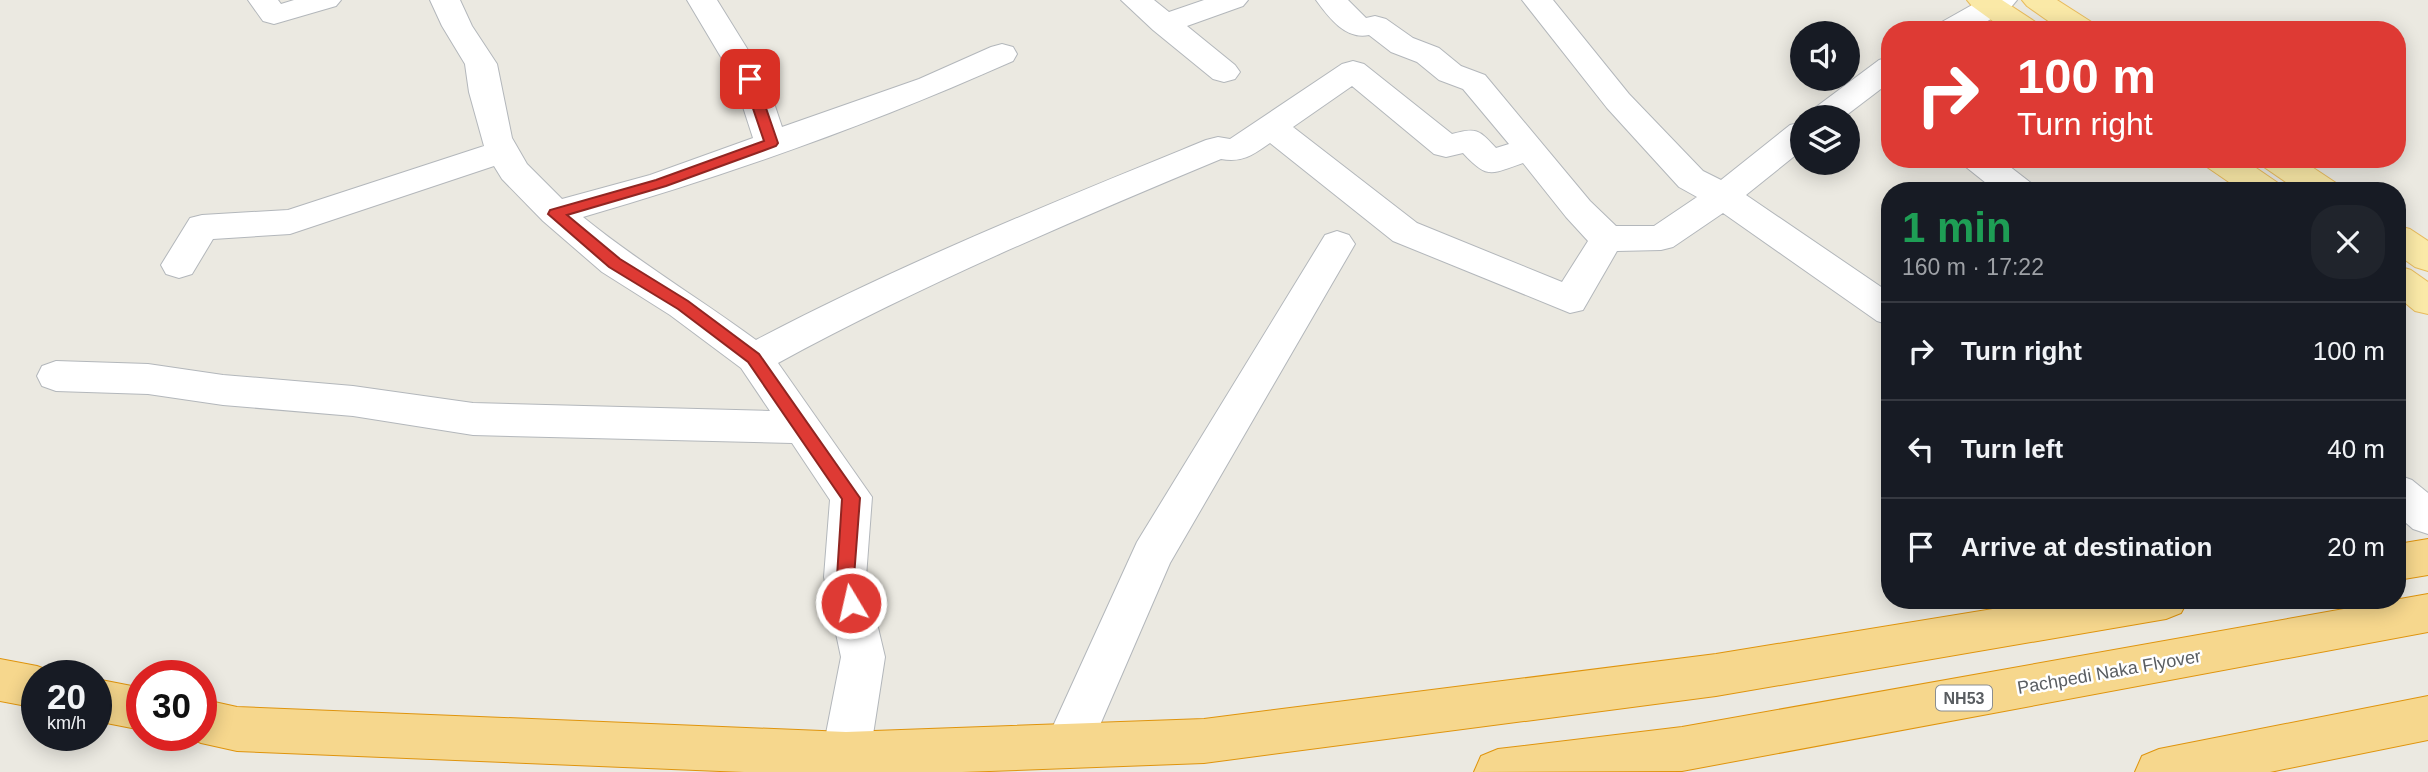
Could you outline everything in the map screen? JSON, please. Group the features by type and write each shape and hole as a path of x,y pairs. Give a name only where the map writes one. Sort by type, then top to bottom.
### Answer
{"highway":[{"path":"2406,561 2428,557"},
{"path":"217,725 237,729 846,754 1203,741 1716,675 2112,609"},
{"name":"Pachpedi Naka Flyover","path":"1499,772 1682,749 2428,613"},
{"path":"0,680 21,684"},
{"path":"2159,772 2428,718"}],"main road":[{"path":"2037,0 2068,21"},
{"path":"1991,2 2015,21"},
{"path":"2232,168 2253,182"},
{"path":"2290,168 2311,182"},
{"path":"2406,243 2428,258"},
{"path":"2406,285 2428,301"}],"street":[{"path":"263,0 274,15 326,0"},
{"path":"446,0 457,26 481,64 494,127 514,171 555,214 615,263 683,305 754,358 851,498 845,577 863,657 846,754"},
{"path":"702,0 750,79 771,143"},
{"path":"1136,0 1224,72"},
{"path":"1164,24 1233,0"},
{"path":"1331,0 1359,28 1376,25 1402,45 1428,55 1450,73 1474,82 1578,209 1607,239 1661,238 1723,196 1790,143"},
{"path":"1537,0 1618,101 1691,179 1723,196 1881,305"},
{"path":"1964,21 1991,2"},
{"path":"555,214 661,183 930,86 1002,54"},
{"path":"754,358 822,321 1019,231 1218,148 1235,150 1353,71 1446,146 1470,139 1490,162 1531,149"},
{"path":"1842,105 1881,81"},
{"path":"1270,127 1405,232 1570,300 1607,239"},
{"path":"179,265 202,226 290,222 503,151"},
{"path":"1990,168 2007,182"},
{"path":"1067,746 1152,555 1337,244"},
{"path":"56,376 148,379 222,390 353,401 473,419 803,428"},
{"path":"2406,499 2428,517"}],"route":[{"path":"750,79 771,143 661,183 555,214 615,263 683,305 754,358 851,498 845,577 851,603"}]}
